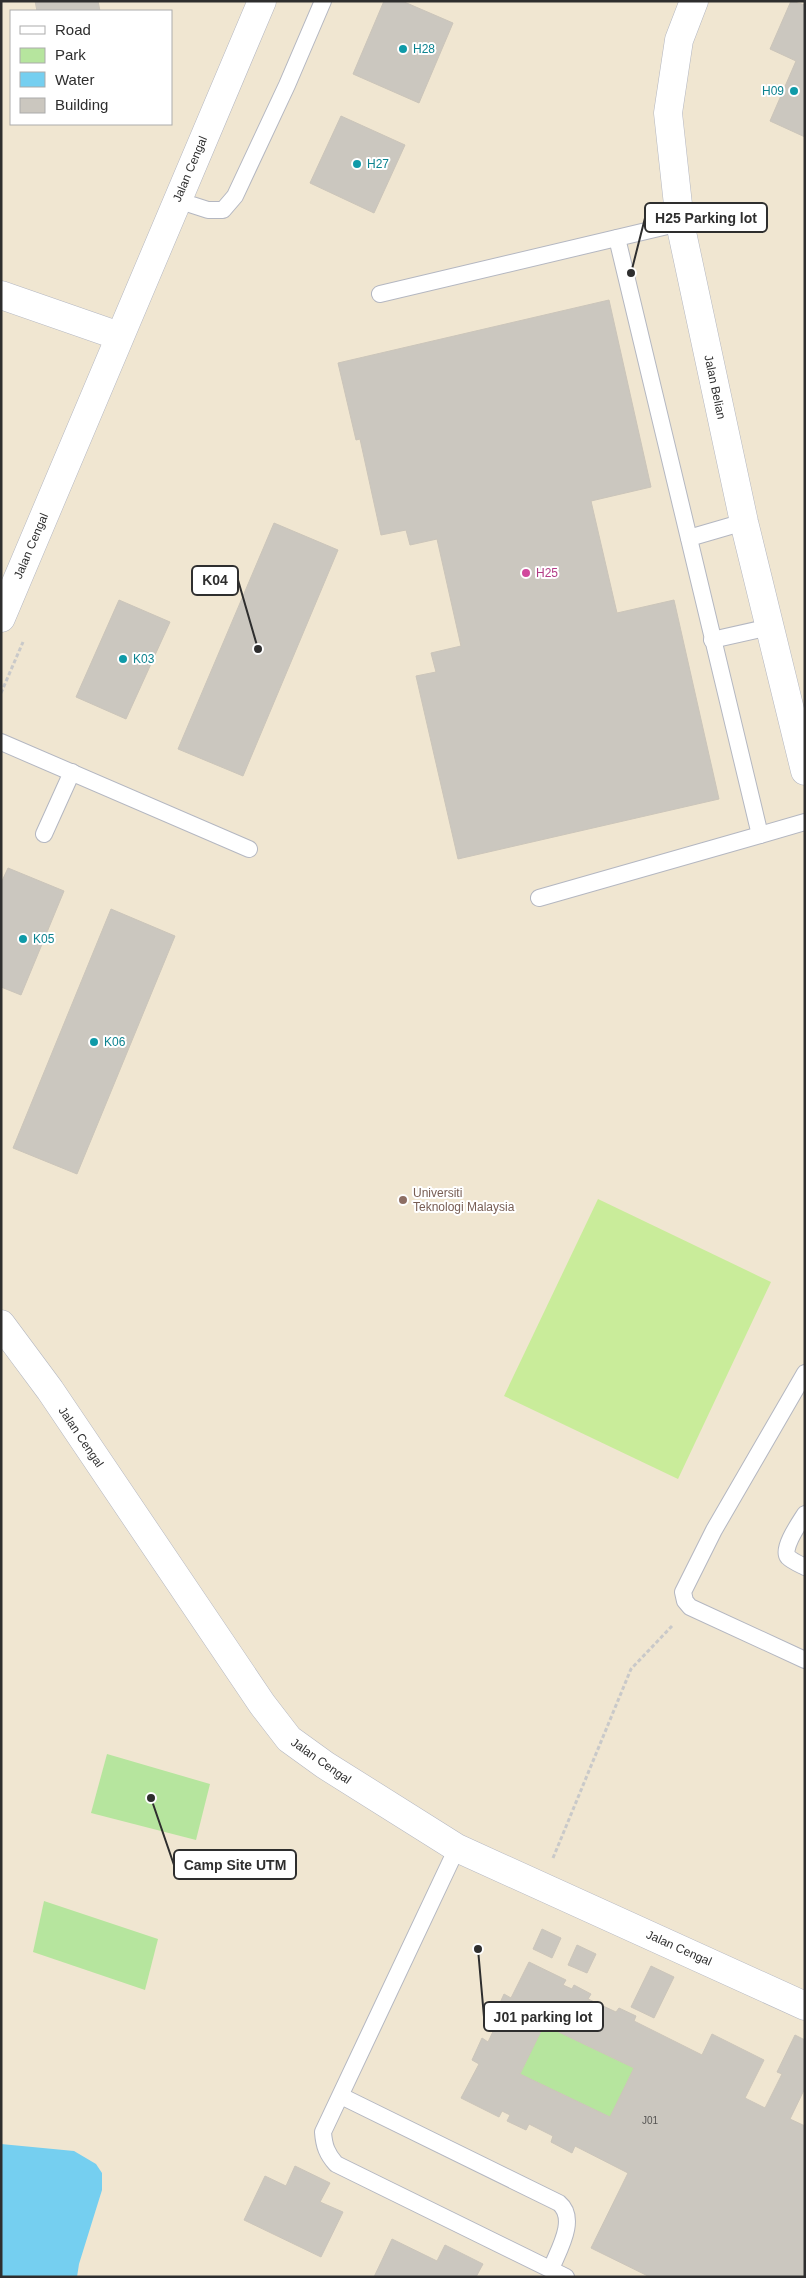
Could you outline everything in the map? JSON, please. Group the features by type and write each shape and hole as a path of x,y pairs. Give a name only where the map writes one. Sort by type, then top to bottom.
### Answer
{"street":[{"name":"Jalan Cengal","path":"1,618 7,587 119,336 262,1"},
{"name":"Jalan Belian","path":"694,1 679,40 668,113 680,223 744,522 805,771"},
{"path":"1,295 119,336"},
{"name":"Jalan Cengal","path":"1,1324 50,1390 262,1704 289,1739 333,1770 457,1848 805,2006"}],"lane":[{"path":"177,200 208,210 223,210 235,196 287,85 322,1"},
{"path":"380,294 680,223"},
{"path":"617,238 760,835"},
{"path":"689,538 744,522"},
{"path":"712,640 770,627"},
{"path":"1,742 249,849"},
{"path":"44,834 72,772"},
{"path":"539,898 805,822"},
{"path":"805,1373 714,1530 684,1592 684,1601 690,1607 805,1660"},
{"path":"805,1514 787,1546 786,1553 788,1557 805,1567"},
{"path":"341,2096 565,2207 568,2216 559,2274 336,2164 327,2154 324,2144 323,2132 457,1848"}],"path":[{"path":"542,1887 631,1669 690,1607"}],"shaded area":[{"name":"Universiti Teknologi Malaysia","path":"1,1 805,1 805,2277 1,2277"}],"green space":[{"path":"598,1199 771,1282 678,1479 504,1396"},
{"path":"107,1754 210,1784 196,1840 91,1813"},
{"path":"44,1901 158,1939 145,1990 33,1952"},
{"path":"544,2025 634,2068 610,2117 520,2074"}],"water":[{"path":"1,2144 74,2151 96,2164 102,2173 102,2190 79,2264 77,2277 1,2277"}],"building":[{"path":"35,1 98,1 100,10 37,10"},
{"name":"H28","path":"384,1 402,1 453,23 419,103 353,74"},
{"name":"H09","path":"791,1 805,5 805,137 770,121 796,61 770,49"},
{"name":"H27","path":"341,116 405,145 374,213 310,183"},
{"name":"H25","path":"609,300 651,487 591,501 617,613 674,600 719,799 458,859 416,676 436,672 431,653 461,646 437,539 410,545 406,530 381,535 360,439 356,440 338,363"},
{"path":"274,523 338,550 243,776 178,749"},
{"name":"K03","path":"119,600 170,622 126,719 76,697"},
{"name":"K05","path":"8,868 64,891 21,995 1,987 1,883"},
{"name":"K06","path":"111,909 175,936 77,1174 13,1148"},
{"path":"542,1929 561,1938 552,1958 533,1949"},
{"path":"577,1945 596,1954 587,1973 568,1965"},
{"path":"529,1962 566,1980 563,1985 572,1989 574,1985 591,1994 588,1999 616,2012 619,2008 636,2016 634,2021 702,2055 712,2034 764,2060 745,2098 765,2108 782,2074 777,2072 795,2035 805,2040 805,2088 790,2119 805,2126 805,2277 650,2277 591,2248 628,2173 575,2146 572,2153 551,2142 553,2136 529,2124 526,2130 507,2121 510,2115 502,2111 499,2117 461,2098 479,2064 472,2060 482,2038 488,2042 499,2019 494,2016 504,1994 511,1998","holes":["544,2025 634,2068 610,2117 520,2074"]},
{"path":"651,1966 674,1977 654,2018 631,2007"},
{"path":"295,2166 330,2183 320,2202 343,2212 321,2257 244,2220 265,2176 286,2186"},
{"path":"392,2239 437,2261 445,2245 483,2264 476,2277 374,2277"}],"place":[{"name":"H28","path":"403,49"},
{"name":"H09","path":"794,91"},
{"name":"H27","path":"357,164"},
{"name":"H25 Parking lot","path":"631,273"},
{"name":"H25","path":"526,573"},
{"name":"K04","path":"258,649"},
{"name":"K03","path":"123,659"},
{"name":"K05","path":"23,939"},
{"name":"K06","path":"94,1042"},
{"name":"Universiti Teknologi Malaysia","path":"403,1200"},
{"name":"Camp Site UTM","path":"151,1798"},
{"name":"J01 parking lot","path":"478,1949"}]}
